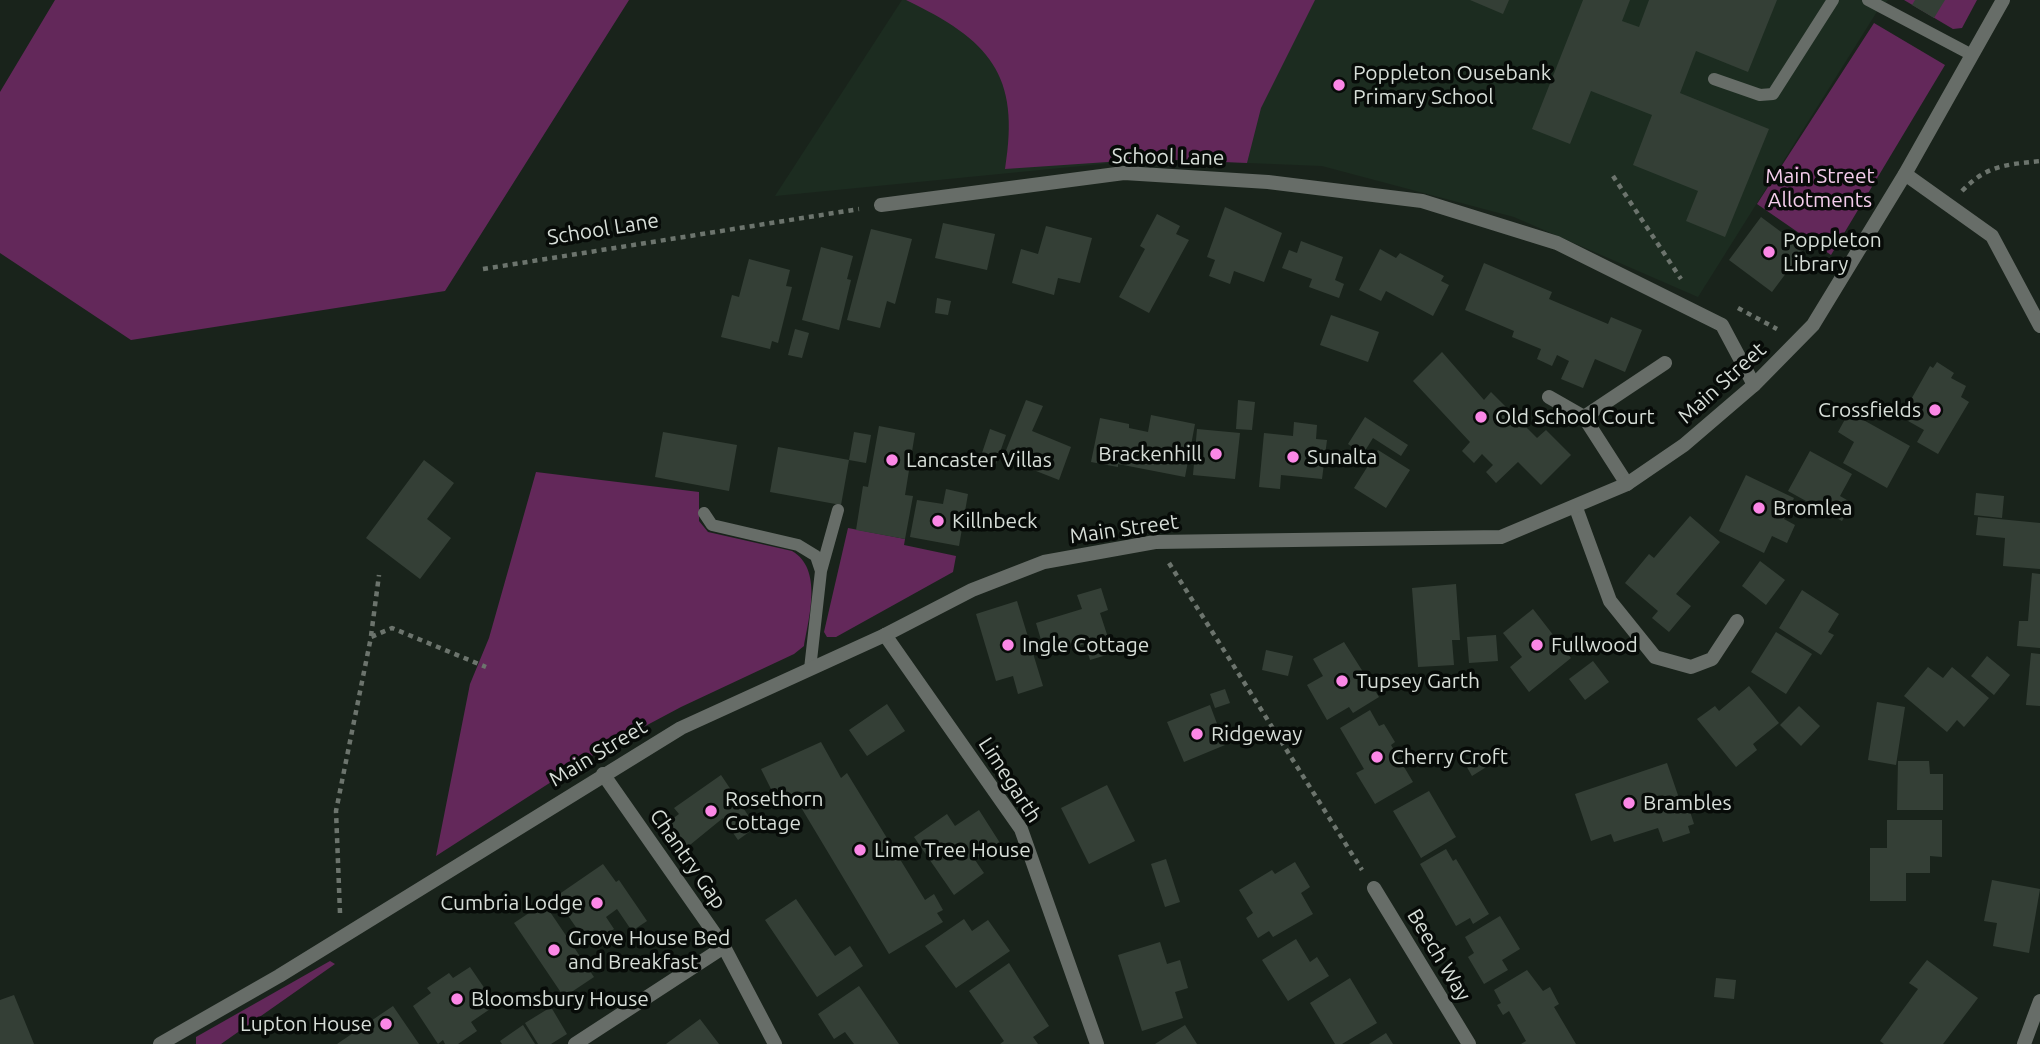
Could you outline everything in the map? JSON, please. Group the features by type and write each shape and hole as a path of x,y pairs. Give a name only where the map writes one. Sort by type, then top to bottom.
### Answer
{"street":[{"name":"Main Street","path":"160,1044 344,936 681,728 885,635 972,590 1044,562 1155,542 1501,537 1576,508 1627,484 1684,445 1800,341 1819,315 1905,173 2003,0"},
{"name":"School Lane","path":"881,205 1124,173 1268,181 1422,201 1557,243 1723,325 1754,385"},
{"path":"1905,173 1992,236 2040,326"},
{"path":"1584,417 1665,363"},
{"path":"1549,397 1584,417 1627,484"},
{"path":"1576,508 1610,601 1656,657 1691,667 1713,659 1737,621"},
{"name":"Limegarth","path":"885,635 1021,829 1097,1044"},
{"name":"Chantry Gap","path":"603,774 723,947 775,1044"},
{"name":"Beech Way","path":"1374,888 1468,1044"},
{"path":"575,1044 723,947"},
{"path":"2024,1044 2040,1001"}],"lane":[{"path":"1714,79 1760,94 1773,94 1833,0"},
{"path":"1868,0 1972,55"},
{"path":"810,669 821,571 838,510"},
{"path":"704,513 712,525 798,545 816,556 821,571"}],"path":[{"path":"1950,204 1978,174 2008,164 2040,161"},
{"path":"1613,176 1680,278 1693,285"},
{"name":"School Lane","path":"483,270 881,205"},
{"path":"1727,302 1800,341"},
{"path":"1155,542 1374,888"},
{"path":"344,936 336,870 336,811 371,637 379,575"},
{"path":"371,637 392,628 486,667"}],"shaded area":[{"name":"Poppleton Ousebank Primary School","path":"902,0 1888,0 1878,10 1698,297 1514,217 1322,166 1152,159 775,196"}],"green space":[{"path":"55,0 629,0 445,291 131,340 0,253 0,92"},
{"path":"906,0 1315,0 1261,108 1247,163 1152,159 1005,169 1009,136 1008,108 1003,84 993,64 978,46 959,30"},
{"path":"1904,0 1977,0 1962,28 1953,29"},
{"name":"Main Street Allotments","path":"1874,23 1945,65 1831,255 1757,204"},
{"path":"536,472 699,492 699,521 708,532 792,551 802,559 811,581 811,608 804,646 794,654 681,707 604,748 436,856 470,684 489,638"},
{"path":"848,528 905,539 904,545 956,556 953,572 836,637 827,637 824,632"},
{"path":"330,961 335,964 221,1044 196,1044 196,1037"}],"building":[{"path":"1470,0 1509,0 1503,14"},
{"path":"1583,0 1630,0 1622,21 1639,27 1649,0 1777,0 1748,72 1696,51 1680,93 1769,129 1725,237 1686,221 1698,191 1633,165 1652,115 1591,91 1570,144 1532,129"},
{"path":"1915,0 1945,0 1934,18 1912,5"},
{"path":"1225,207 1282,233 1264,282 1234,271 1230,284 1209,276 1215,260 1207,257"},
{"path":"1157,214 1180,226 1176,234 1189,240 1149,313 1119,297 1145,249 1140,246"},
{"name":"Poppleton Library","path":"1761,217 1804,249 1772,292 1729,260"},
{"path":"943,223 995,234 987,270 935,258"},
{"path":"1046,226 1092,238 1080,283 1058,278 1054,295 1012,283 1021,249 1038,254"},
{"path":"871,229 912,239 895,304 887,301 880,328 847,320"},
{"path":"1301,241 1343,257 1335,280 1344,284 1339,298 1309,287 1312,279 1282,268 1289,250 1297,253"},
{"path":"821,247 853,256 847,279 851,280 839,330 802,320"},
{"path":"1380,249 1396,258 1400,253 1444,276 1441,281 1449,285 1433,316 1386,291 1381,301 1359,290"},
{"path":"749,259 790,270 786,286 792,287 778,343 772,341 770,349 721,337 732,295 739,297"},
{"path":"1484,263 1552,292 1549,299 1608,324 1611,317 1642,330 1625,372 1595,359 1583,388 1561,379 1569,361 1557,355 1552,366 1537,359 1541,349 1512,337 1514,331 1465,310"},
{"path":"937,298 951,301 948,315 935,313"},
{"path":"1331,315 1379,332 1368,362 1320,345"},
{"path":"795,329 809,333 802,358 788,355"},
{"name":"Old School Court","path":"1442,352 1484,400 1491,392 1537,438 1546,430 1571,455 1541,485 1518,462 1496,483 1486,472 1493,465 1482,454 1474,463 1462,451 1470,442 1413,381"},
{"name":"Crossfields","path":"1937,362 1954,373 1951,378 1966,386 1961,397 1969,402 1938,454 1917,442 1924,430 1901,417 1930,366 1933,368"},
{"path":"1026,400 1043,406 1032,431 1071,447 1059,480 1003,458"},
{"path":"1238,400 1255,402 1252,430 1236,429"},
{"path":"1849,412 1910,446 1887,488 1843,463 1854,442 1838,432"},
{"path":"1151,415 1195,424 1185,477 1118,464 1118,467 1091,462 1100,418 1129,424 1129,428 1148,432"},
{"path":"1365,417 1408,445 1401,456 1373,438 1363,454 1348,444"},
{"name":"Sunalta","path":"1294,422 1317,425 1316,439 1327,440 1322,479 1281,475 1280,489 1259,487 1264,433 1293,436"},
{"name":"Lancaster Villas","path":"879,426 915,433 905,495 913,496 905,539 856,530 863,486 868,487"},
{"path":"990,429 1006,435 996,464 980,459"},
{"name":"Brackenhill","path":"1197,429 1240,433 1235,479 1193,475"},
{"path":"663,432 737,445 729,491 655,477"},
{"path":"854,432 871,435 866,463 849,460"},
{"path":"778,447 849,460 841,505 770,492"},
{"path":"1378,450 1410,470 1386,508 1354,488"},
{"path":"1810,451 1852,474 1840,496 1852,503 1842,521 1788,491"},
{"path":"424,460 454,483 427,519 451,538 420,579 366,538"},
{"name":"Bromlea","path":"1746,475 1794,498 1784,519 1795,525 1787,543 1772,536 1764,553 1719,531"},
{"name":"Killnbeck","path":"946,489 968,494 959,546 910,537 917,500 943,504"},
{"path":"1976,493 2004,496 2002,518 1974,515"},
{"path":"1690,516 1720,542 1676,594 1691,606 1669,632 1652,618 1658,611 1625,583 1649,554 1654,558"},
{"path":"1978,517 2040,523 2040,569 2003,566 2005,538 1976,535"},
{"path":"1760,561 1785,580 1766,605 1742,586"},
{"path":"2032,573 2040,574 2040,648 2017,646 2019,621 2028,621"},
{"path":"1456,584 1460,640 1452,640 1454,665 1418,667 1412,588"},
{"path":"1101,588 1108,610 1100,613 1113,653 1090,660 1085,644 1065,650 1063,644 1044,650 1036,623 1082,609 1077,595"},
{"path":"1802,590 1839,614 1828,632 1834,635 1821,655 1779,628"},
{"name":"Ingle Cottage","path":"1017,601 1043,686 1018,694 1013,676 996,681 976,614"},
{"name":"Fullwood","path":"1533,609 1571,658 1529,692 1510,667 1522,657 1503,633"},
{"path":"1776,632 1812,654 1786,694 1751,672"},
{"path":"1496,635 1498,661 1469,663 1467,637"},
{"name":"Tupsey Garth","path":"1344,642 1379,697 1353,713 1349,707 1327,720 1307,685 1323,676 1313,659"},
{"path":"1266,650 1293,656 1288,676 1262,670"},
{"path":"2031,653 2040,654 2040,706 2026,705"},
{"path":"1987,656 2010,675 1994,695 1971,676"},
{"path":"1593,661 1609,682 1585,700 1569,679"},
{"path":"1928,667 1943,678 1952,667 1989,698 1964,727 1957,720 1947,732 1904,696"},
{"path":"1749,686 1779,723 1753,744 1757,750 1736,767 1697,719 1715,706 1719,711"},
{"path":"1225,689 1230,703 1215,708 1210,694"},
{"path":"1877,702 1905,707 1896,765 1868,760"},
{"path":"887,704 905,731 867,756 849,730"},
{"name":"Ridgeway","path":"1210,705 1225,745 1184,762 1167,722"},
{"path":"1799,706 1820,726 1801,746 1780,725"},
{"name":"Cherry Croft","path":"1370,710 1379,726 1384,724 1395,742 1391,745 1413,782 1375,804 1356,773 1364,769 1340,728"},
{"name":"Lime Tree House","path":"821,742 841,778 847,773 925,900 934,894 943,910 937,913 943,922 889,954 796,799 779,805 761,769"},
{"path":"1480,752 1488,766 1472,776 1464,762"},
{"path":"1898,761 1929,761 1930,774 1943,774 1943,810 1897,810"},
{"name":"Brambles","path":"1667,763 1681,804 1687,802 1694,824 1688,826 1690,833 1663,842 1658,828 1614,842 1611,834 1591,841 1575,794"},
{"name":"Rosethorn Cottage","path":"721,775 756,827 738,840 723,818 685,849 667,823 679,814 674,808"},
{"path":"1107,785 1135,841 1089,864 1061,808"},
{"path":"1429,791 1456,837 1421,858 1393,811"},
{"path":"979,810 1000,843 975,860 984,873 954,895 914,837 947,814 955,826"},
{"path":"1887,820 1942,820 1942,857 1930,856 1930,873 1906,873 1906,901 1870,901 1870,848 1887,848"},
{"path":"1446,849 1453,861 1456,859 1489,914 1473,924 1470,918 1456,926 1420,864"},
{"path":"1166,859 1180,902 1165,907 1151,864"},
{"path":"1295,862 1310,887 1301,893 1313,914 1273,937 1269,931 1258,938 1246,918 1253,913 1239,890 1272,870 1275,874"},
{"name":"Cumbria Lodge","path":"603,864 616,882 619,880 647,921 632,931 617,909 606,917 614,929 589,946 555,897"},
{"path":"1992,880 2040,889 2029,953 1993,946 1997,923 1984,921"},
{"path":"796,899 835,956 850,946 863,966 817,997 765,920"},
{"name":"Grove House Bed and Breakfast","path":"544,903 594,977 564,997 514,923"},
{"path":"1500,916 1520,949 1502,960 1508,970 1484,984 1468,957 1474,953 1465,937"},
{"path":"964,919 972,931 988,920 1010,951 956,988 925,946"},
{"path":"1296,939 1310,962 1317,957 1329,976 1288,1001 1262,960"},
{"path":"1160,942 1167,964 1180,960 1188,988 1175,992 1183,1018 1142,1031 1118,955"},
{"path":"1927,960 1978,998 1943,1044 1884,1044 1880,1041 1918,989 1909,983"},
{"path":"1009,963 1049,1026 1033,1037 1038,1044 1000,1044 1004,1041 969,991"},
{"name":"Bloomsbury House","path":"470,967 496,1005 471,1022 477,1031 458,1044 445,1044 443,1040 438,1044 413,1006 431,993 427,988 449,973 453,978"},
{"path":"1527,970 1543,991 1550,987 1559,1004 1554,1007 1576,1044 1521,1044 1526,1041 1509,1011 1503,1015 1497,1005 1501,1003 1494,990"},
{"path":"1350,978 1377,1023 1342,1044 1335,1044 1310,1003"},
{"path":"1716,978 1736,980 1734,999 1714,997"},
{"path":"859,986 899,1044 854,1044 845,1032 834,1039 818,1014"},
{"path":"14,995 34,1044 0,1044 0,1000"},
{"name":"Lupton House","path":"393,1006 419,1044 337,1044"},
{"path":"551,1007 567,1034 551,1044 538,1044 525,1023"},
{"path":"700,1019 719,1044 666,1044"},
{"path":"523,1025 535,1044 502,1044 500,1041"},
{"path":"1185,1025 1197,1044 1155,1044"},
{"path":"1386,1033 1393,1044 1369,1044"}],"place":[{"name":"Poppleton Ousebank Primary School","path":"1339,85"},
{"name":"Poppleton Library","path":"1769,252"},
{"name":"Crossfields","path":"1935,410"},
{"name":"Old School Court","path":"1481,417"},
{"name":"Brackenhill","path":"1216,454"},
{"name":"Sunalta","path":"1293,457"},
{"name":"Lancaster Villas","path":"892,460"},
{"name":"Bromlea","path":"1759,508"},
{"name":"Killnbeck","path":"938,521"},
{"name":"Ingle Cottage","path":"1008,645"},
{"name":"Fullwood","path":"1537,645"},
{"name":"Tupsey Garth","path":"1342,681"},
{"name":"Ridgeway","path":"1197,734"},
{"name":"Cherry Croft","path":"1377,757"},
{"name":"Brambles","path":"1629,803"},
{"name":"Rosethorn Cottage","path":"711,811"},
{"name":"Lime Tree House","path":"860,850"},
{"name":"Cumbria Lodge","path":"597,903"},
{"name":"Grove House Bed and Breakfast","path":"554,950"},
{"name":"Bloomsbury House","path":"457,999"},
{"name":"Lupton House","path":"386,1024"}]}
